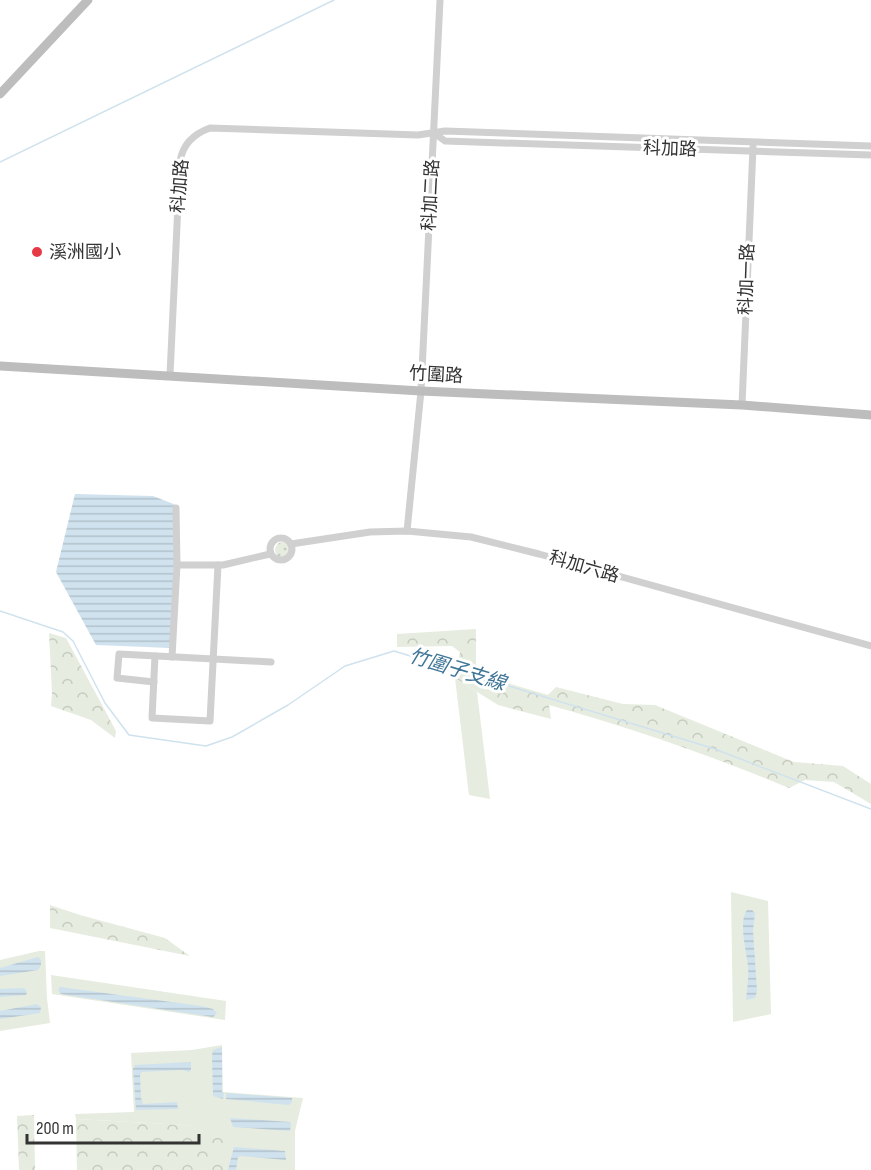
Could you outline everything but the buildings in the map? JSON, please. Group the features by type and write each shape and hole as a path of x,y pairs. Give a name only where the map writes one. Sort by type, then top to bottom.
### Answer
{"street":[{"path":"0,94 88,0"},
{"name":"科加二路","path":"407,531 421,390 440,0"},
{"name":"科加路","path":"170,375 179,168 183,149 199,132 215,127 418,135 445,131 871,146"},
{"name":"科加路","path":"434,133 445,141 871,154"},
{"name":"科加一路","path":"742,405 753,142"},
{"name":"竹圍路","path":"0,366 421,390 742,405 871,415"},
{"path":"172,657 177,565 176,508"},
{"name":"科加六路","path":"291,544 370,532 407,531 460,536 505,545 871,646"},
{"path":"277,538 285,539 291,544 292,551 285,560 275,559 270,554 271,543 277,538"},
{"path":"177,565 218,565 270,554"},
{"path":"155,656 152,718 210,722 218,565"},
{"path":"154,682 117,678 119,654 271,662"}],"green space":[{"path":"283,542 291,550 283,558 275,550"},
{"path":"476,629 476,674 548,695 556,687 623,704 655,705 794,762 843,766 871,784 871,804 834,782 805,780 789,788 670,743 549,705 551,719 498,705 455,678 460,652 452,646 397,647 397,634"},
{"path":"49,633 66,638 116,731 115,738 91,720 51,706"},
{"path":"455,678 477,692 490,799 469,795"},
{"path":"731,892 768,901 771,1014 733,1022"},
{"path":"50,905 165,938 190,956 50,928"},
{"path":"45,951 50,1023 0,1031 0,960"},
{"path":"51,975 226,1001 225,1020 52,994"},
{"path":"222,1045 223,1092 303,1098 295,1131 295,1170 224,1170 230,1142 186,1125 76,1119 75,1114 134,1112 131,1053 192,1050"},
{"path":"34,1115 35,1170 19,1170 17,1116"},
{"path":"76,1119 186,1125 231,1142 224,1170 77,1170"}],"water":[{"path":"75,494 153,496 176,505 171,648 96,645 56,572"},
{"path":"747,910 755,913 753,930 757,991 755,998 746,1000 748,970 743,922"},
{"path":"38,957 41,965 38,970 0,976 0,968"},
{"path":"60,987 201,1006 213,1009 217,1013 213,1017 61,994 58,990"},
{"path":"24,988 26,995 0,997 0,989"},
{"path":"37,1004 41,1007 40,1013 0,1019 0,1011"},
{"path":"222,1047 223,1099 213,1096 212,1055 213,1050"},
{"path":"191,1062 189,1072 183,1070 142,1072 140,1074 143,1104 177,1102 178,1109 136,1110 133,1069 135,1065"},
{"path":"226,1093 292,1098 292,1102 289,1105 226,1099"},
{"path":"230,1118 290,1122 290,1131 233,1127"},
{"path":"234,1147 285,1151 286,1160 241,1156 238,1157 236,1170 228,1170"}],"waterway":[{"path":"0,162 334,0"},
{"name":"竹圍子支線","path":"0,611 63,632 73,641 105,703 129,735 206,746 232,737 288,705 345,666 394,651 712,748 871,809"}],"place":[{"name":"溪洲國小","path":"37,252"}]}
